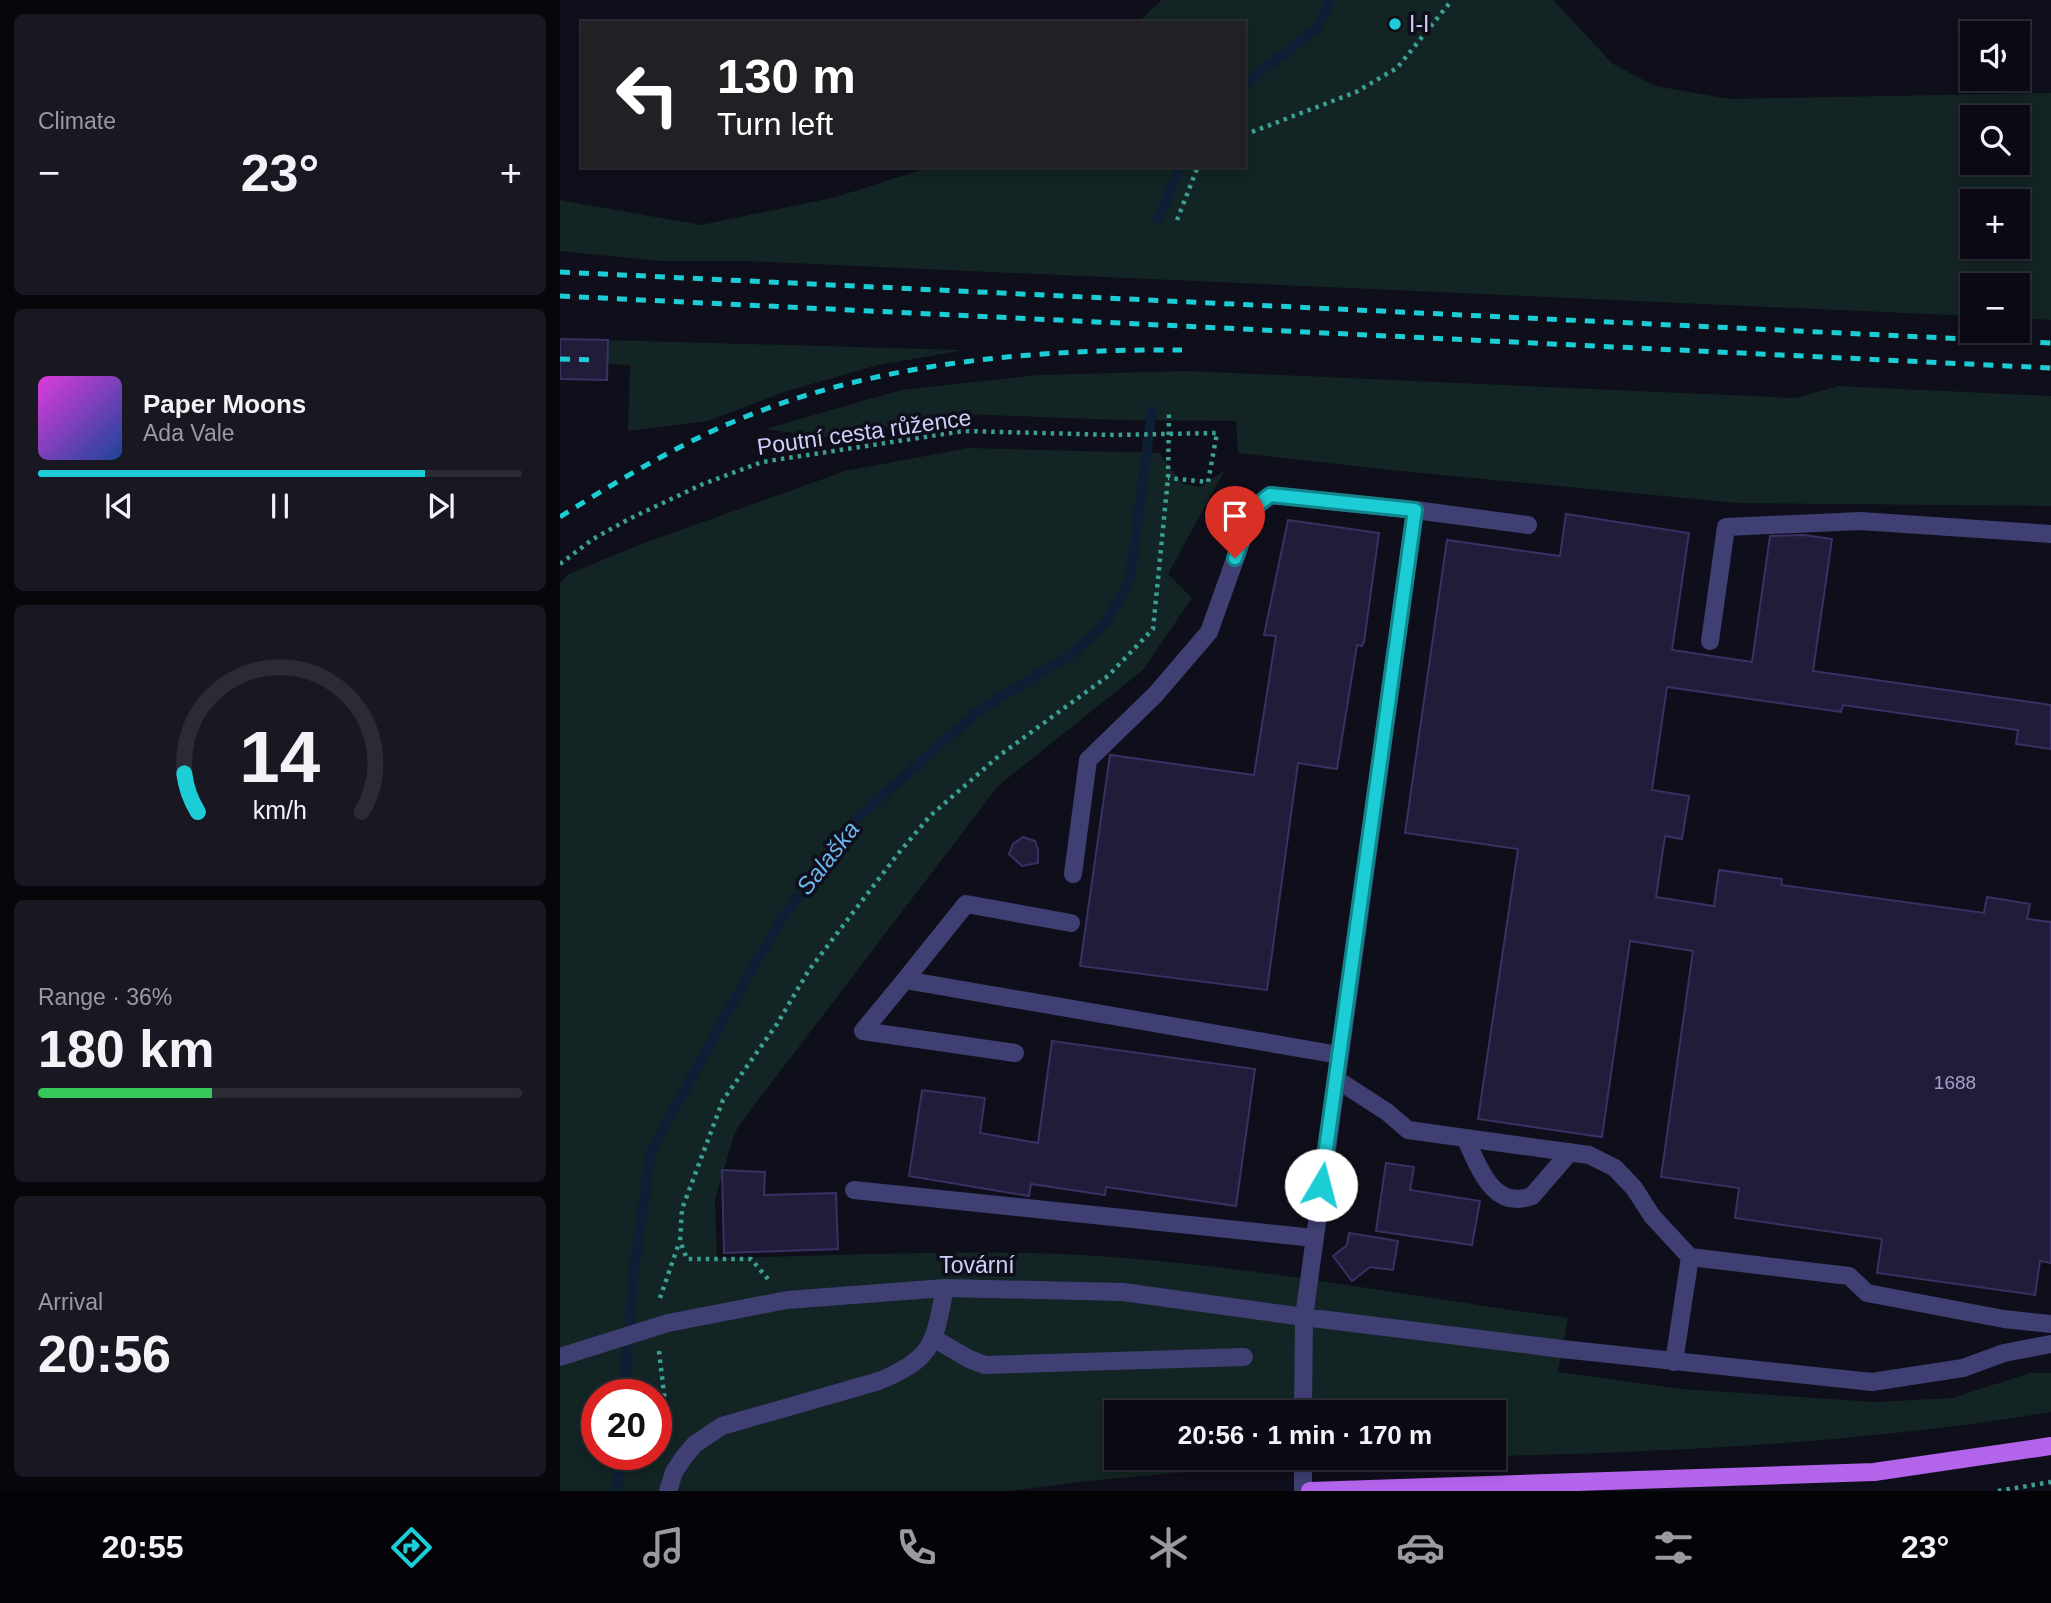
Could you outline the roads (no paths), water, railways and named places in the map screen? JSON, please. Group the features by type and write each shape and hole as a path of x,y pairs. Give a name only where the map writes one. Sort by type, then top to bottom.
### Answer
{"main road":[{"path":"1310,1491 1874,1472 2051,1446"}],"street":[{"path":"1073,874 1088,760 1155,695 1209,632 1252,509 1270,495 1528,525"},
{"path":"1303,1400 1304,1317 1415,510"},
{"path":"1710,641 1726,527 1860,521 2051,534"},
{"path":"1015,1053 863,1031 966,904 1070,923"},
{"path":"905,980 1339,1055"},
{"path":"1336,1079 1387,1112 1408,1130 1589,1155 1615,1168 1634,1188 1652,1216 1690,1257 1849,1276 1867,1293 2004,1319 2051,1324"},
{"path":"1465,1138 1487,1182 1496,1194 1504,1198 1532,1196 1570,1152"},
{"path":"854,1190 1314,1238"},
{"path":"1674,1362 1690,1257"},
{"path":"668,1491 674,1472 695,1444 722,1426 879,1381 900,1372 921,1357 935,1339 945,1288"},
{"name":"Tovární","path":"560,1357 662,1316 787,1300 945,1288 1123,1292 1674,1362 1872,1382 1963,1368 2004,1353 2051,1344"},
{"path":"935,1339 985,1365 1244,1357"},
{"path":"1303,1470 1303,1491"}],"waterway":[{"name":"Salaška","path":"1246,83 1317,28 1330,0"},
{"name":"Salaška","path":"1158,219 1180,168"},
{"name":"Salaška","path":"625,1379 634,1270 651,1151 784,915 856,819 978,711 1075,652 1107,621 1130,579 1152,410"},
{"name":"Salaška","path":"617,1491 619,1470"}],"railway":[{"path":"560,272 2051,343"},
{"path":"560,296 2051,368"},
{"path":"560,517 706,434 782,403 837,387 893,374 1008,357 1124,350 1182,350"},
{"path":"560,359 595,360"}],"place":[{"name":"I-I","path":"1395,24"}]}
